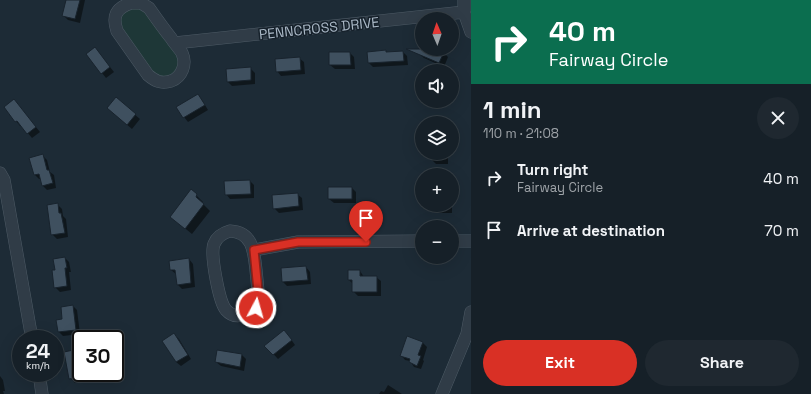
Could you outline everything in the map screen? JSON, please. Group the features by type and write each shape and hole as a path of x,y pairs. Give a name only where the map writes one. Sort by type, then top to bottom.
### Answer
{"street":[{"path":"131,3 141,3 149,8 174,43 182,54 184,63 183,70 178,77 171,81 154,81 148,75 118,31 115,24 117,11 122,6 131,3"},
{"path":"464,6 471,32"},
{"name":"PENNCROSS DRIVE","path":"174,43 464,6"},
{"path":"0,173 4,180 30,330"},
{"path":"237,231 249,240 254,250 259,301 256,308 251,312 238,316 226,310 222,302 213,263 214,246 218,238 223,233 237,231"},
{"path":"254,250 298,242 415,241"},
{"path":"459,241 471,241"},
{"path":"442,394 467,334 471,312"},
{"path":"40,382 42,394"}],"green space":[{"path":"136,7 144,10 177,56 179,60 178,69 171,76 161,77 153,72 123,31 120,18 124,11"}],"building":[{"path":"66,0 80,0 75,19 62,16"},
{"path":"95,47 110,67 101,74 86,54"},
{"path":"406,49 415,49 415,53"},
{"path":"386,50 386,52 403,51 404,61 368,63 367,52"},
{"path":"329,52 350,52 351,65 329,65"},
{"path":"422,56 442,56 439,63"},
{"path":"300,57 301,70 276,72 275,59"},
{"path":"251,67 251,80 227,82 226,69"},
{"path":"198,94 205,105 183,118 176,107"},
{"path":"116,97 136,114 127,125 107,108"},
{"path":"14,99 36,127 27,134 17,121 15,122 4,107"},
{"path":"43,154 47,170 49,170 53,183 42,186 39,174 34,175 29,158"},
{"path":"250,180 251,194 225,195 224,181"},
{"path":"328,187 352,187 352,199 328,199"},
{"path":"191,189 197,194 196,197 204,204 185,229 170,217"},
{"path":"298,193 299,206 273,209 272,195"},
{"path":"58,203 59,213 61,213 65,233 51,235 47,205"},
{"path":"65,257 67,268 65,268 67,286 54,288 52,270 55,270 53,259"},
{"path":"189,258 191,283 177,285 175,270 170,270 169,261"},
{"path":"306,266 308,280 282,282 281,268"},
{"path":"348,270 360,270 360,276 377,276 377,292 352,292 352,280 348,280"},
{"path":"73,305 76,330 64,331 64,330 58,330 56,320 62,319 61,307"},
{"path":"284,330 292,340 273,355 264,346"},
{"path":"174,333 188,355 176,362 162,341"},
{"path":"407,336 423,342 418,355 421,356 417,366 409,362 410,359 400,356"},
{"path":"72,350 72,379 69,379 64,352"},
{"path":"217,350 242,354 240,367 215,362"}],"route":[{"path":"256,308 259,301 254,250 298,242 366,242"}]}
